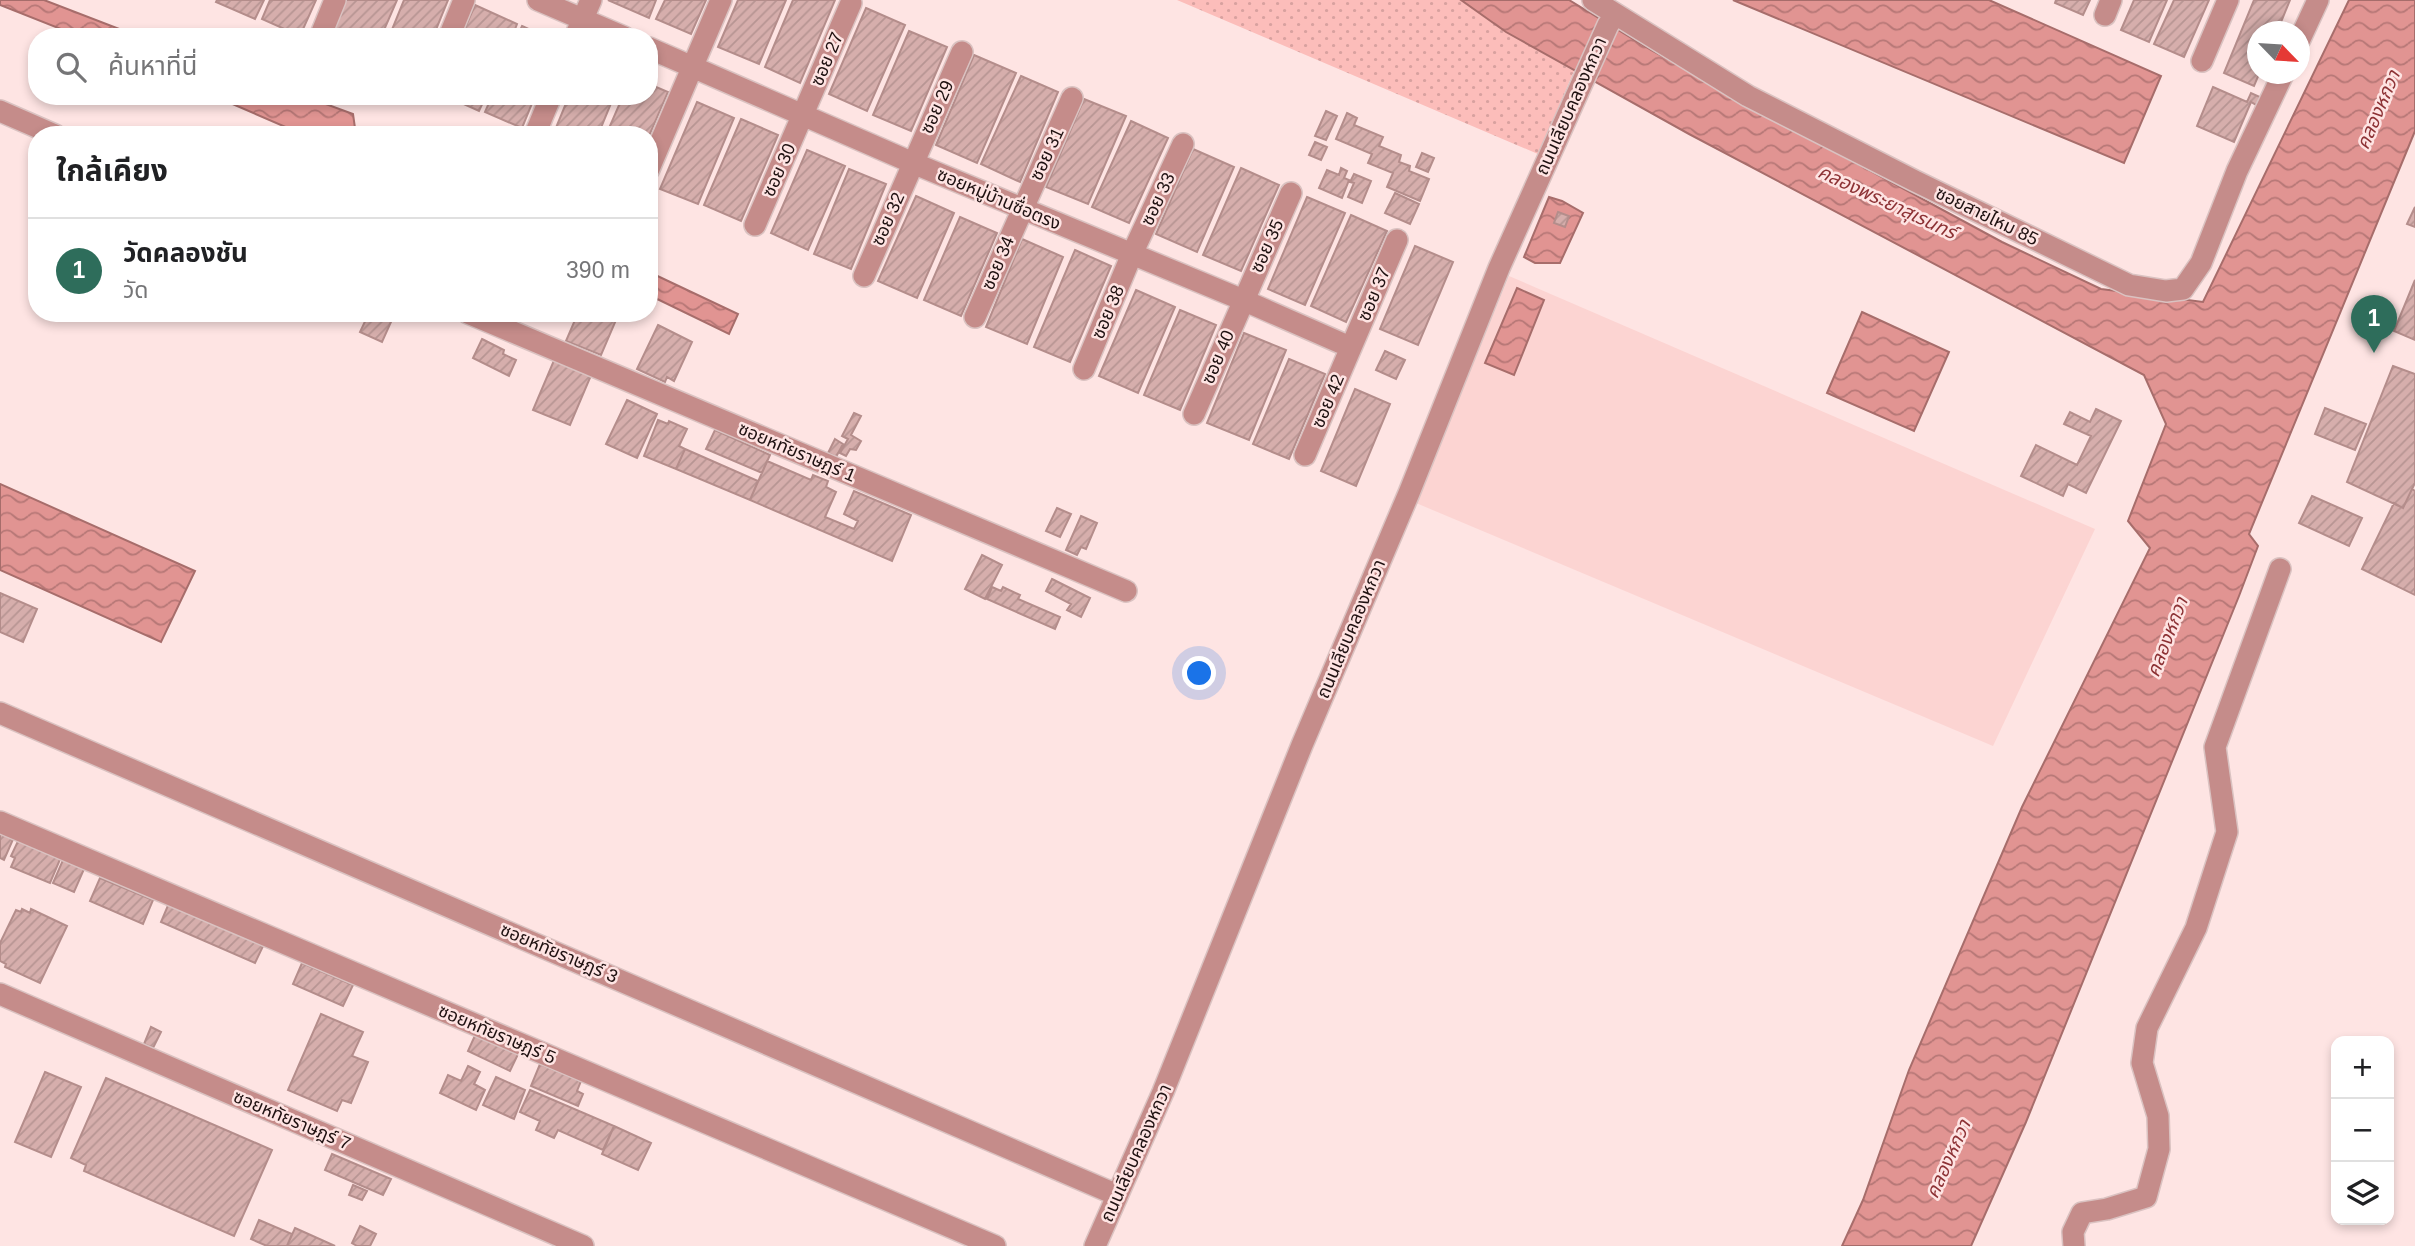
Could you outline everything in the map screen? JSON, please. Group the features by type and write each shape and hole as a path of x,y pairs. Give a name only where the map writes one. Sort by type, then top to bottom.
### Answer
{"street":[{"path":"324,28 335,0"},
{"path":"453,28 464,0"},
{"path":"538,0 604,28"},
{"path":"658,147 721,0"},
{"name":"ซอยสายไหม 85","path":"1592,0 1611,20 1748,96 1915,181 2129,285 2166,291 2183,289 2201,263 2236,171 2278,84"},
{"path":"2202,61 2228,0"},
{"path":"2308,21 2318,0"},
{"name":"ซอย 27","path":"804,115 851,3"},
{"name":"ถนนเลียบคลองหกวา","path":"1096,1246 1163,1092 1302,745 1409,492 1499,268 1611,20"},
{"name":"ซอยหมู่บ้านซื่อตรง","path":"658,51 913,163 1350,347"},
{"name":"ซอย 29","path":"913,163 962,52"},
{"name":"ซอย 31","path":"1022,209 1072,98"},
{"path":"538,126 547,105"},
{"path":"0,111 34,126"},
{"name":"ซอย 30","path":"755,225 804,115"},
{"name":"ซอย 33","path":"1132,254 1183,144"},
{"name":"ซอย 32","path":"864,276 913,163"},
{"name":"ซอย 35","path":"1243,300 1291,192"},
{"name":"ซอย 34","path":"975,317 1022,209"},
{"name":"ซอย 37","path":"1350,347 1397,240"},
{"name":"ซอย 38","path":"1084,369 1132,254"},
{"name":"ซอย 40","path":"1194,414 1243,300"},
{"name":"ซอยหทัยราษฎร์ 1","path":"489,322 1126,591"},
{"name":"ซอย 42","path":"1305,455 1350,347"},
{"path":"2074,1246 2073,1232 2082,1213 2107,1209 2146,1197 2158,1149 2158,1116 2142,1063 2147,1028 2196,928 2227,832 2215,747 2280,569"},
{"name":"ซอยหทัยราษฎร์ 3","path":"0,713 1117,1195"},
{"name":"ซอยหทัยราษฎร์ 5","path":"0,822 995,1246"},
{"name":"ซอยหทัยราษฎร์ 7","path":"0,994 583,1246"}],"shaded area":[{"path":"1177,0 1461,0 1506,32 1574,71 1538,154"},
{"path":"1509,276 2095,529 1993,746 1416,503"}],"water":[{"path":"0,0 44,0 117,28 58,28 0,5"},
{"path":"1461,0 1569,0 1767,115 2002,242 2101,289 2203,302 2349,0 2415,0 2415,131 2249,534 2258,546 2239,596 2026,1122 1971,1246 1842,1246 1863,1200 1909,1070 2022,807 2150,548 2128,521 2166,424 2144,375 1689,134 1506,32"},
{"path":"1733,0 1989,0 2161,76 2124,163"},
{"path":"235,105 328,105 353,114 355,126 283,126"},
{"path":"1549,197 1583,213 1560,263 1535,263 1524,257"},
{"path":"658,276 738,314 729,334 658,299"},
{"path":"1517,288 1544,300 1514,375 1485,363"},
{"path":"1862,312 1949,352 1914,431 1827,393"},
{"path":"0,484 195,571 161,642 0,570"}],"building":[{"path":"264,0 255,19 216,2"},
{"path":"270,0 316,0 304,28 282,28 262,19"},
{"path":"346,0 397,0 385,28 334,28"},
{"path":"404,0 448,0 437,28 393,28"},
{"path":"608,0 656,0 649,18"},
{"path":"665,0 706,0 691,34 656,19"},
{"path":"738,0 786,0 759,64 718,47"},
{"path":"793,0 835,0 800,83 765,67"},
{"path":"2056,0 2090,0 2083,15 2055,3"},
{"path":"2134,0 2167,0 2149,42 2121,30"},
{"path":"2174,0 2209,0 2184,57 2154,44"},
{"path":"2254,0 2290,0 2281,21 2247,21 2247,83 2224,73"},
{"path":"475,5 517,24 515,28 465,28"},
{"path":"866,8 905,25 867,111 829,94"},
{"path":"909,31 947,47 911,131 873,115"},
{"path":"974,55 1016,73 977,163 936,145"},
{"path":"1021,76 1058,92 1020,182 981,164"},
{"path":"2213,87 2247,102 2251,93 2262,98 2258,106 2251,102 2234,142 2197,126"},
{"path":"658,88 668,92 653,126 610,126 619,105 658,105"},
{"path":"1084,99 1126,116 1088,204 1046,187"},
{"path":"697,102 734,118 698,204 660,189"},
{"path":"466,105 482,105 479,111"},
{"path":"488,105 531,105 523,126 485,112"},
{"path":"565,105 610,105 602,126 557,126"},
{"path":"1326,111 1337,116 1326,140 1315,136"},
{"path":"1347,113 1357,118 1354,125 1383,137 1379,146 1401,155 1399,162 1410,166 1409,171 1429,179 1420,201 1387,187 1393,173 1368,163 1372,154 1336,139"},
{"path":"741,119 778,135 741,221 704,205"},
{"path":"1131,121 1168,138 1129,223 1092,207"},
{"path":"1315,142 1327,147 1321,160 1309,155"},
{"path":"1193,149 1234,167 1197,252 1156,234"},
{"path":"807,150 845,166 808,250 771,233"},
{"path":"1422,153 1434,158 1428,172 1416,167"},
{"path":"1241,168 1279,185 1241,271 1203,255"},
{"path":"1341,168 1347,171 1344,178 1349,180 1342,198 1319,188 1327,170 1339,175"},
{"path":"849,169 886,184 851,269 814,254"},
{"path":"1354,174 1371,181 1362,203 1348,197 1354,183 1350,182"},
{"path":"1395,193 1419,204 1410,224 1385,213"},
{"path":"916,196 954,213 917,298 878,281"},
{"path":"1307,197 1345,213 1305,305 1268,289"},
{"path":"2415,207 2415,227 2407,224"},
{"path":"1558,212 1569,216 1565,227 1554,223"},
{"path":"1351,215 1387,231 1346,322 1311,306"},
{"path":"960,217 997,233 961,316 924,300"},
{"path":"1022,239 1063,257 1027,344 986,327"},
{"path":"1415,246 1453,262 1418,345 1380,329"},
{"path":"1075,250 1111,266 1070,362 1034,347"},
{"path":"2415,280 2415,340 2394,331"},
{"path":"1136,290 1175,307 1138,393 1099,376"},
{"path":"1180,310 1216,325 1180,410 1144,395"},
{"path":"365,322 391,322 382,342 360,332"},
{"path":"574,322 615,322 601,355 566,341"},
{"path":"658,325 692,342 674,381 667,377 665,382 637,369"},
{"path":"1244,333 1286,350 1249,440 1207,423"},
{"path":"482,339 504,350 503,354 516,360 509,376 473,358"},
{"path":"1385,351 1405,360 1396,379 1376,370"},
{"path":"555,358 592,373 570,425 533,410"},
{"path":"1289,359 1325,374 1289,459 1253,444"},
{"path":"2393,366 2415,374 2415,483 2403,508 2347,482"},
{"path":"1355,389 1390,404 1356,486 1321,471"},
{"path":"627,400 657,414 637,458 606,444"},
{"path":"2325,408 2366,424 2355,450 2315,434"},
{"path":"2096,409 2121,421 2086,493 2068,484 2063,496 2021,476 2036,445 2077,465 2091,436 2064,424 2070,412 2090,422"},
{"path":"854,413 861,416 851,435 861,441 856,450 850,449 846,456 840,453 848,439 842,436"},
{"path":"658,420 668,424 669,421 687,429 679,446 685,449 676,469 644,456"},
{"path":"715,430 770,455 762,473 706,449"},
{"path":"835,439 843,444 836,457 828,453"},
{"path":"685,449 758,481 750,500 676,469"},
{"path":"767,461 811,480 813,475 828,481 826,487 836,492 825,517 854,529 858,521 844,514 854,491 911,515 892,561 750,500"},
{"path":"2412,489 2415,491 2415,595 2362,569 2394,503 2403,508"},
{"path":"2312,496 2362,518 2349,546 2299,523"},
{"path":"1057,508 1071,514 1060,537 1046,531"},
{"path":"1081,516 1097,523 1086,549 1081,547 1077,555 1066,550"},
{"path":"982,555 1002,565 985,599 965,589"},
{"path":"1052,579 1090,598 1081,617 1067,610 1071,604 1046,591"},
{"path":"992,587 1001,591 1003,587 1020,595 1018,599 1060,617 1055,629 987,599"},
{"path":"0,593 37,609 23,642 0,632"},
{"path":"0,831 14,837 4,860 0,858"},
{"path":"19,839 61,857 50,883 11,867 15,858 11,856"},
{"path":"63,860 84,869 74,892 53,883"},
{"path":"100,878 153,900 143,924 90,901"},
{"path":"169,903 264,944 255,963 161,922"},
{"path":"22,909 30,913 31,909 67,926 40,983 5,967 6,964 0,961 0,943 16,910 21,912"},
{"path":"302,963 353,985 343,1006 293,984"},
{"path":"321,1014 363,1032 352,1056 368,1062 351,1103 342,1100 337,1111 288,1090"},
{"path":"151,1027 161,1032 153,1048 144,1044"},
{"path":"477,1031 520,1050 510,1071 468,1051"},
{"path":"540,1064 581,1081 577,1091 583,1094 578,1106 531,1086"},
{"path":"468,1066 480,1072 474,1084 485,1090 476,1110 440,1093 448,1075 461,1081"},
{"path":"45,1072 81,1087 51,1157 15,1142"},
{"path":"496,1077 525,1090 514,1119 483,1105"},
{"path":"106,1078 272,1150 234,1236 84,1171 86,1165 71,1158"},
{"path":"530,1090 614,1126 603,1150 558,1130 554,1138 536,1130 540,1121 520,1112"},
{"path":"614,1126 651,1143 638,1170 602,1154"},
{"path":"332,1154 391,1179 383,1195 325,1170"},
{"path":"353,1185 367,1191 362,1200 349,1195"},
{"path":"259,1220 292,1234 287,1246 267,1246 251,1239"},
{"path":"360,1226 376,1234 370,1246 357,1246 352,1243"},
{"path":"295,1228 335,1246 287,1246"}],"place":[{"name":"วัดคลองชัน","path":"2374,353"}],"water label":[{"name":"คลองหกวา","path":"2378,110"},
{"name":"คลองพระยาสุเรนทร์","path":"1887,202"},
{"name":"คลองหกวา","path":"2167,637"},
{"name":"คลองหกวา","path":"1948,1159"}]}
